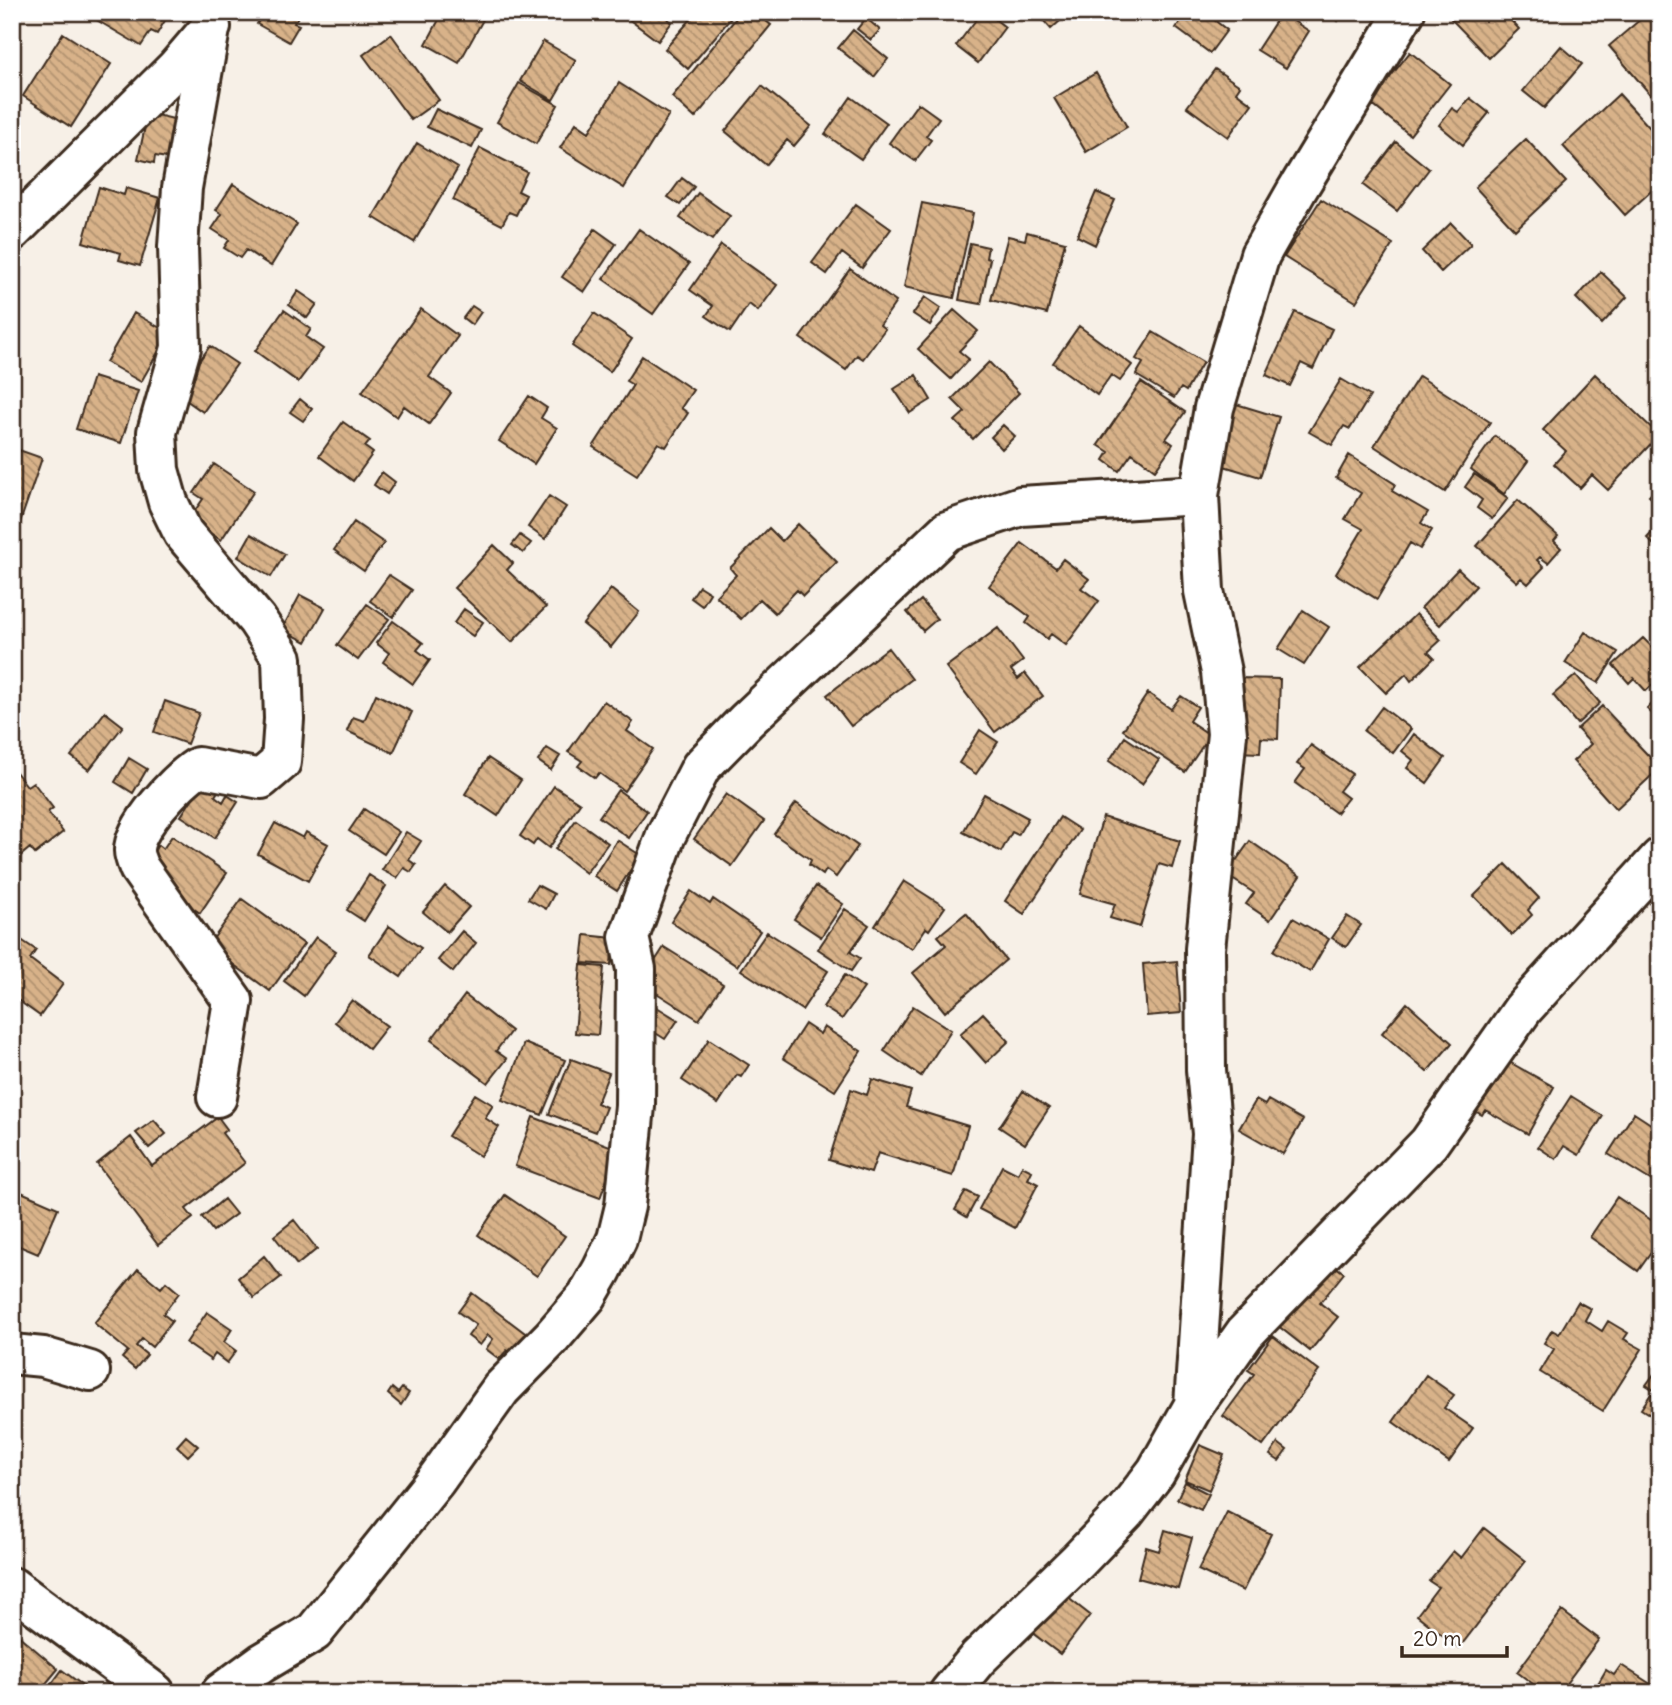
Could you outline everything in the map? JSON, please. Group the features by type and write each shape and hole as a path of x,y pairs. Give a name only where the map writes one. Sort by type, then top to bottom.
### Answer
{"street":[{"path":"1194,1405 1212,1134 1206,1070 1205,949 1227,734 1221,672 1204,591 1199,495 1214,408 1260,256 1405,12"},
{"path":"12,231 176,68 214,21"},
{"path":"214,21 182,188 178,247 181,348 156,432 159,470 168,502 183,533 257,620 282,658 284,719 281,762 261,779 198,767 180,779 139,832 134,850 139,868 233,1001 217,1097"},
{"path":"221,1693 262,1663 314,1632 436,1480 501,1389 552,1337 587,1296 602,1269 617,1239 625,1206 635,1106 635,969 629,937 666,835 701,768 746,721 947,531 1021,506 1199,495"},
{"path":"949,1693 978,1658 1125,1512 1156,1472 1194,1405 1245,1333 1429,1143 1523,1009 1660,858"},
{"path":"12,1354 43,1357 90,1371"},
{"path":"12,1587 155,1693"}],"building":[{"path":"90,12 170,12 157,34 151,31 141,46 88,15"},
{"path":"264,12 301,12 294,23 299,25 289,42 257,24"},
{"path":"443,12 473,12 484,18 459,63 426,44"},
{"path":"619,12 658,12 672,22 658,41"},
{"path":"697,12 736,12 688,69 665,49"},
{"path":"741,12 755,12 771,25 695,118 672,97"},
{"path":"982,12 986,12 1005,27 978,63 956,46"},
{"path":"1036,12 1070,12 1051,29"},
{"path":"1187,12 1204,12 1227,30 1210,53 1176,28"},
{"path":"1326,12 1344,12 1338,21"},
{"path":"1457,12 1503,12 1519,29 1489,58 1451,19"},
{"path":"1649,12 1660,13 1660,106 1609,46"},
{"path":"1281,13 1309,31 1286,68 1257,50"},
{"path":"866,18 880,30 871,40 857,29"},
{"path":"853,30 888,59 874,77 838,48"},
{"path":"63,33 111,64 71,127 23,96"},
{"path":"391,34 439,100 411,120 363,55"},
{"path":"543,41 576,60 553,100 520,81"},
{"path":"1561,46 1582,64 1544,108 1523,91"},
{"path":"1410,52 1450,84 1410,135 1370,103"},
{"path":"1215,69 1240,86 1236,92 1252,104 1228,137 1187,107"},
{"path":"1096,73 1127,127 1086,152 1054,98"},
{"path":"519,83 558,105 536,144 497,122"},
{"path":"619,83 669,115 624,188 560,148 576,123 589,132"},
{"path":"762,86 811,126 794,146 787,140 766,165 725,131"},
{"path":"1619,94 1660,139 1660,183 1625,215 1563,146"},
{"path":"851,97 887,123 861,159 825,134"},
{"path":"1470,98 1489,113 1463,145 1439,125 1452,108 1458,112"},
{"path":"918,103 939,118 926,136 931,140 915,161 889,143"},
{"path":"436,109 481,130 472,148 427,127"},
{"path":"148,113 182,121 173,159 155,156 154,163 138,159"},
{"path":"1526,139 1566,182 1515,230 1475,187"},
{"path":"1396,142 1429,169 1397,211 1363,185"},
{"path":"417,143 458,168 414,242 373,217"},
{"path":"480,148 527,172 518,191 526,195 516,215 509,212 502,225 453,200"},
{"path":"682,178 694,187 680,205 668,197"},
{"path":"233,184 297,224 271,266 246,250 240,258 224,248 229,240 212,229 222,214 216,210"},
{"path":"99,187 124,195 126,188 160,198 140,266 119,260 121,253 83,242"},
{"path":"1096,192 1115,200 1095,245 1077,236"},
{"path":"698,193 730,216 712,240 680,218"},
{"path":"1321,199 1393,244 1356,302 1284,257"},
{"path":"922,203 973,213 954,298 904,287"},
{"path":"856,204 891,229 862,268 842,253 827,274 812,263"},
{"path":"1451,223 1471,244 1441,272 1422,251"},
{"path":"595,229 616,244 584,292 562,277"},
{"path":"639,229 689,264 653,314 603,279"},
{"path":"1027,232 1065,242 1047,314 991,300 1008,236 1025,240"},
{"path":"970,243 988,247 986,258 990,259 981,304 959,300"},
{"path":"721,245 777,285 758,311 749,304 730,332 706,316 713,306 690,290"},
{"path":"850,269 896,302 880,325 885,329 863,359 857,355 846,370 800,338"},
{"path":"1601,272 1627,297 1602,324 1576,298"},
{"path":"298,291 317,304 307,318 289,305"},
{"path":"925,297 941,308 930,325 913,314"},
{"path":"472,306 481,312 472,325 463,318"},
{"path":"421,309 458,336 429,377 451,393 429,424 404,406 397,417 362,392"},
{"path":"284,310 311,329 306,337 323,349 298,382 255,351"},
{"path":"954,310 978,331 959,351 969,359 951,379 918,349"},
{"path":"1295,312 1332,329 1313,369 1301,363 1290,386 1266,375"},
{"path":"134,313 169,333 141,382 106,362"},
{"path":"594,313 632,339 610,372 572,346"},
{"path":"1079,326 1132,365 1120,381 1111,375 1097,395 1053,363"},
{"path":"1153,332 1203,362 1186,391 1181,388 1174,398 1136,375 1143,363 1136,359"},
{"path":"210,346 237,364 203,412 176,393"},
{"path":"642,356 693,390 681,408 688,413 666,447 658,443 637,475 593,447 633,385 626,381"},
{"path":"989,362 1019,393 973,439 955,421 965,412 952,399"},
{"path":"1595,374 1659,435 1608,490 1592,475 1580,488 1554,464 1566,451 1543,430"},
{"path":"916,375 931,400 910,413 894,389"},
{"path":"1419,376 1490,422 1445,492 1374,446"},
{"path":"93,377 138,391 121,443 76,429"},
{"path":"1341,379 1370,396 1350,429 1344,426 1332,445 1309,432"},
{"path":"1141,382 1185,412 1166,439 1173,444 1155,470 1132,453 1119,471 1104,460 1109,452 1098,445"},
{"path":"529,396 547,408 541,418 557,428 534,464 499,441"},
{"path":"300,399 312,409 303,421 290,412"},
{"path":"1233,403 1279,417 1260,477 1214,463"},
{"path":"343,422 370,441 365,447 373,453 353,481 319,456"},
{"path":"1003,425 1015,436 1002,449 991,437"},
{"path":"1495,436 1528,461 1504,494 1471,469"},
{"path":"16,449 42,458 12,546 12,459"},
{"path":"1349,455 1395,484 1392,491 1428,512 1421,523 1432,530 1420,549 1410,543 1377,599 1336,574 1363,529 1345,519 1361,493 1336,478"},
{"path":"214,464 254,491 221,540 189,519 203,499 194,493"},
{"path":"382,472 395,482 387,494 374,485"},
{"path":"1474,474 1508,498 1492,519 1477,508 1482,500 1465,487"},
{"path":"1660,485 1660,506 1649,496"},
{"path":"549,496 566,507 545,539 528,527"},
{"path":"1518,500 1558,536 1554,541 1561,548 1548,563 1540,557 1537,560 1544,567 1528,584 1521,578 1517,582 1477,546"},
{"path":"354,522 384,543 364,571 334,550"},
{"path":"798,524 837,562 803,596 797,590 775,613 760,599 741,619 716,596 736,575 730,568 769,528 782,541"},
{"path":"1660,524 1660,551 1647,538"},
{"path":"251,534 285,554 271,577 238,557"},
{"path":"520,535 531,543 523,553 512,545"},
{"path":"1022,543 1056,568 1063,559 1089,579 1081,588 1099,601 1066,645 1051,634 1047,639 1026,623 1030,617 989,586"},
{"path":"494,545 513,563 507,570 546,607 512,642 454,588"},
{"path":"1458,569 1476,586 1440,625 1421,608"},
{"path":"389,575 412,590 393,617 370,601"},
{"path":"699,586 710,593 702,606 691,598"},
{"path":"611,589 639,612 611,647 583,624"},
{"path":"300,595 325,608 306,642 282,629"},
{"path":"921,600 937,619 923,631 907,612"},
{"path":"367,604 389,619 358,660 337,645"},
{"path":"464,609 483,622 473,636 454,623"},
{"path":"1303,610 1329,627 1304,665 1278,649"},
{"path":"1416,614 1441,640 1428,652 1434,658 1411,681 1406,674 1386,693 1360,667"},
{"path":"393,621 423,643 417,650 430,660 413,684 383,662 389,653 376,643"},
{"path":"998,628 1023,661 1011,670 1018,679 1025,673 1043,696 995,732 946,667"},
{"path":"1585,632 1618,652 1598,683 1565,663"},
{"path":"1643,638 1660,655 1660,678 1646,691 1634,678 1629,683 1613,665"},
{"path":"888,648 912,679 851,726 827,695"},
{"path":"1576,675 1600,703 1577,724 1553,695"},
{"path":"1239,678 1280,679 1278,739 1261,738 1260,753 1236,752"},
{"path":"1148,693 1171,709 1181,696 1198,707 1189,721 1210,735 1185,772 1123,730"},
{"path":"376,694 412,712 393,753 347,731 353,717 364,721"},
{"path":"1660,696 1660,721 1647,709"},
{"path":"165,701 199,713 187,744 154,732"},
{"path":"604,701 633,722 627,731 653,749 624,791 599,773 595,778 578,766 582,761 568,752"},
{"path":"1602,706 1660,768 1616,809 1573,761 1591,744 1577,729"},
{"path":"1382,707 1411,729 1393,753 1364,731"},
{"path":"105,712 123,726 89,770 71,756"},
{"path":"980,730 998,742 976,774 959,763"},
{"path":"1414,734 1445,758 1427,783 1407,768 1413,760 1402,751"},
{"path":"1125,737 1159,760 1142,784 1109,761"},
{"path":"1311,745 1352,774 1339,791 1348,798 1336,813 1295,783 1305,769 1297,764"},
{"path":"547,748 560,756 551,770 538,761"},
{"path":"129,758 147,769 133,793 115,782"},
{"path":"488,758 521,780 498,816 465,794"},
{"path":"12,767 27,786 33,782 53,808 48,812 63,832 35,854 30,848 12,863"},
{"path":"204,781 219,790 215,796 223,802 227,795 238,802 215,838 181,816"},
{"path":"554,786 580,803 549,848 537,839 533,845 520,836"},
{"path":"618,790 647,811 629,838 599,817"},
{"path":"726,794 764,821 732,866 694,839"},
{"path":"984,794 1028,818 1018,835 1012,832 1001,852 963,832"},
{"path":"796,803 858,846 836,877 826,870 823,875 809,865 811,860 774,834"},
{"path":"364,809 399,832 384,854 349,831"},
{"path":"1060,817 1080,830 1024,914 1005,901"},
{"path":"1103,817 1180,841 1172,868 1159,864 1140,927 1110,918 1115,904 1080,894"},
{"path":"576,820 608,843 586,873 555,849"},
{"path":"275,823 303,838 306,832 328,844 308,881 258,854"},
{"path":"406,832 421,841 409,860 416,865 411,872 404,868 397,878 382,870"},
{"path":"172,836 227,873 200,913 159,885 151,856 158,845 163,849"},
{"path":"617,840 640,855 617,891 594,876"},
{"path":"1250,841 1300,876 1270,920 1246,904 1254,893 1226,875"},
{"path":"1506,864 1539,898 1528,910 1532,915 1512,935 1474,896"},
{"path":"369,875 386,886 364,921 347,910"},
{"path":"904,881 945,907 912,949 875,926"},
{"path":"537,885 554,894 546,909 528,899"},
{"path":"445,886 469,907 447,932 423,912"},
{"path":"816,886 843,904 821,937 794,919"},
{"path":"691,891 710,904 713,899 760,931 737,966 671,922"},
{"path":"242,899 304,944 270,991 208,946"},
{"path":"845,909 869,925 850,952 860,958 851,971 818,949"},
{"path":"966,913 1006,960 945,1012 913,973 946,945 938,936"},
{"path":"1347,916 1361,925 1346,947 1332,938"},
{"path":"1293,918 1329,939 1310,972 1274,951"},
{"path":"389,926 421,948 401,977 369,955"},
{"path":"462,931 476,943 453,972 438,960"},
{"path":"767,932 828,971 802,1010 741,970"},
{"path":"14,935 36,950 30,959 63,984 40,1016 12,996"},
{"path":"585,935 613,938 611,965 582,963"},
{"path":"316,937 336,951 304,996 284,981"},
{"path":"664,947 723,984 699,1020 641,983"},
{"path":"1177,961 1181,1013 1147,1016 1143,964"},
{"path":"581,965 604,967 598,1035 575,1033"},
{"path":"845,975 864,988 842,1019 823,1007"},
{"path":"465,995 511,1031 496,1051 507,1059 488,1083 431,1040"},
{"path":"352,1000 387,1026 369,1049 335,1022"},
{"path":"1407,1003 1452,1043 1427,1072 1382,1033"},
{"path":"652,1004 678,1020 665,1039 640,1023"},
{"path":"913,1006 951,1030 921,1076 884,1051"},
{"path":"983,1013 1009,1041 986,1063 960,1034"},
{"path":"805,1024 820,1034 824,1027 861,1051 835,1091 783,1058"},
{"path":"709,1039 749,1065 741,1077 737,1075 718,1104 682,1080"},
{"path":"524,1043 565,1060 542,1115 502,1100"},
{"path":"571,1059 609,1073 597,1103 606,1107 596,1132 549,1114"},
{"path":"1504,1059 1554,1087 1528,1134 1485,1110 1482,1115 1466,1106"},
{"path":"872,1079 911,1091 906,1107 968,1126 953,1176 878,1153 871,1173 829,1160 851,1089 867,1095"},
{"path":"1023,1091 1049,1108 1025,1144 999,1127"},
{"path":"475,1094 493,1105 485,1118 499,1127 480,1156 448,1136"},
{"path":"1571,1096 1603,1116 1579,1155 1564,1146 1556,1159 1538,1147"},
{"path":"1256,1100 1265,1105 1268,1100 1303,1120 1283,1154 1239,1129"},
{"path":"1634,1113 1660,1130 1660,1186 1608,1154"},
{"path":"218,1117 227,1129 222,1133 245,1163 186,1209 193,1218 158,1245 97,1164 131,1137 152,1166"},
{"path":"533,1117 618,1149 600,1198 515,1166"},
{"path":"154,1120 166,1134 149,1148 136,1133"},
{"path":"1002,1166 1018,1174 1022,1166 1032,1171 1028,1179 1038,1184 1015,1228 979,1209"},
{"path":"12,1188 58,1208 38,1254 12,1243"},
{"path":"966,1191 978,1197 967,1217 955,1210"},
{"path":"505,1195 565,1236 537,1276 478,1235"},
{"path":"1617,1197 1660,1226 1660,1240 1638,1271 1590,1237"},
{"path":"224,1199 236,1214 213,1231 202,1217"},
{"path":"294,1220 317,1249 297,1265 274,1236"},
{"path":"264,1256 281,1277 254,1298 238,1278"},
{"path":"1323,1257 1344,1273 1320,1303 1338,1317 1310,1351 1272,1321"},
{"path":"138,1269 161,1288 166,1282 179,1293 163,1314 172,1321 152,1347 142,1339 136,1346 147,1355 135,1369 122,1358 128,1351 94,1323"},
{"path":"472,1293 533,1339 518,1358 507,1350 499,1359 486,1349 493,1339 488,1335 480,1345 468,1336 476,1325 458,1312"},
{"path":"1578,1302 1591,1309 1585,1320 1602,1331 1608,1321 1628,1333 1624,1339 1642,1349 1603,1411 1540,1372 1554,1349 1544,1343 1552,1330 1559,1334"},
{"path":"207,1312 232,1329 224,1342 236,1351 227,1363 215,1354 211,1360 186,1343"},
{"path":"1273,1336 1319,1371 1263,1446 1223,1416 1254,1374 1248,1370"},
{"path":"1660,1366 1660,1394 1646,1385"},
{"path":"1426,1375 1454,1395 1444,1408 1473,1428 1449,1462 1393,1422"},
{"path":"392,1388 398,1393 402,1388 409,1393 401,1405 388,1394"},
{"path":"1651,1394 1657,1398 1660,1395 1660,1421 1641,1409"},
{"path":"186,1436 198,1446 188,1456 177,1446"},
{"path":"1278,1443 1287,1450 1279,1461 1270,1455"},
{"path":"1200,1445 1224,1455 1209,1490 1185,1480"},
{"path":"1185,1482 1209,1494 1201,1510 1177,1499"},
{"path":"1227,1512 1271,1534 1243,1591 1198,1570"},
{"path":"1484,1528 1526,1561 1459,1648 1417,1615 1438,1587 1429,1581 1453,1551 1461,1558"},
{"path":"1165,1530 1192,1538 1178,1589 1138,1578 1146,1547 1159,1551"},
{"path":"1058,1590 1090,1615 1060,1654 1027,1629"},
{"path":"1562,1611 1599,1639 1559,1693 1545,1693 1517,1672"},
{"path":"18,1635 58,1669 38,1693 25,1693 12,1682 12,1642"},
{"path":"1621,1665 1660,1690 1660,1693 1603,1693 1596,1687 1606,1670 1614,1675"},
{"path":"62,1670 93,1693 45,1693"}]}
